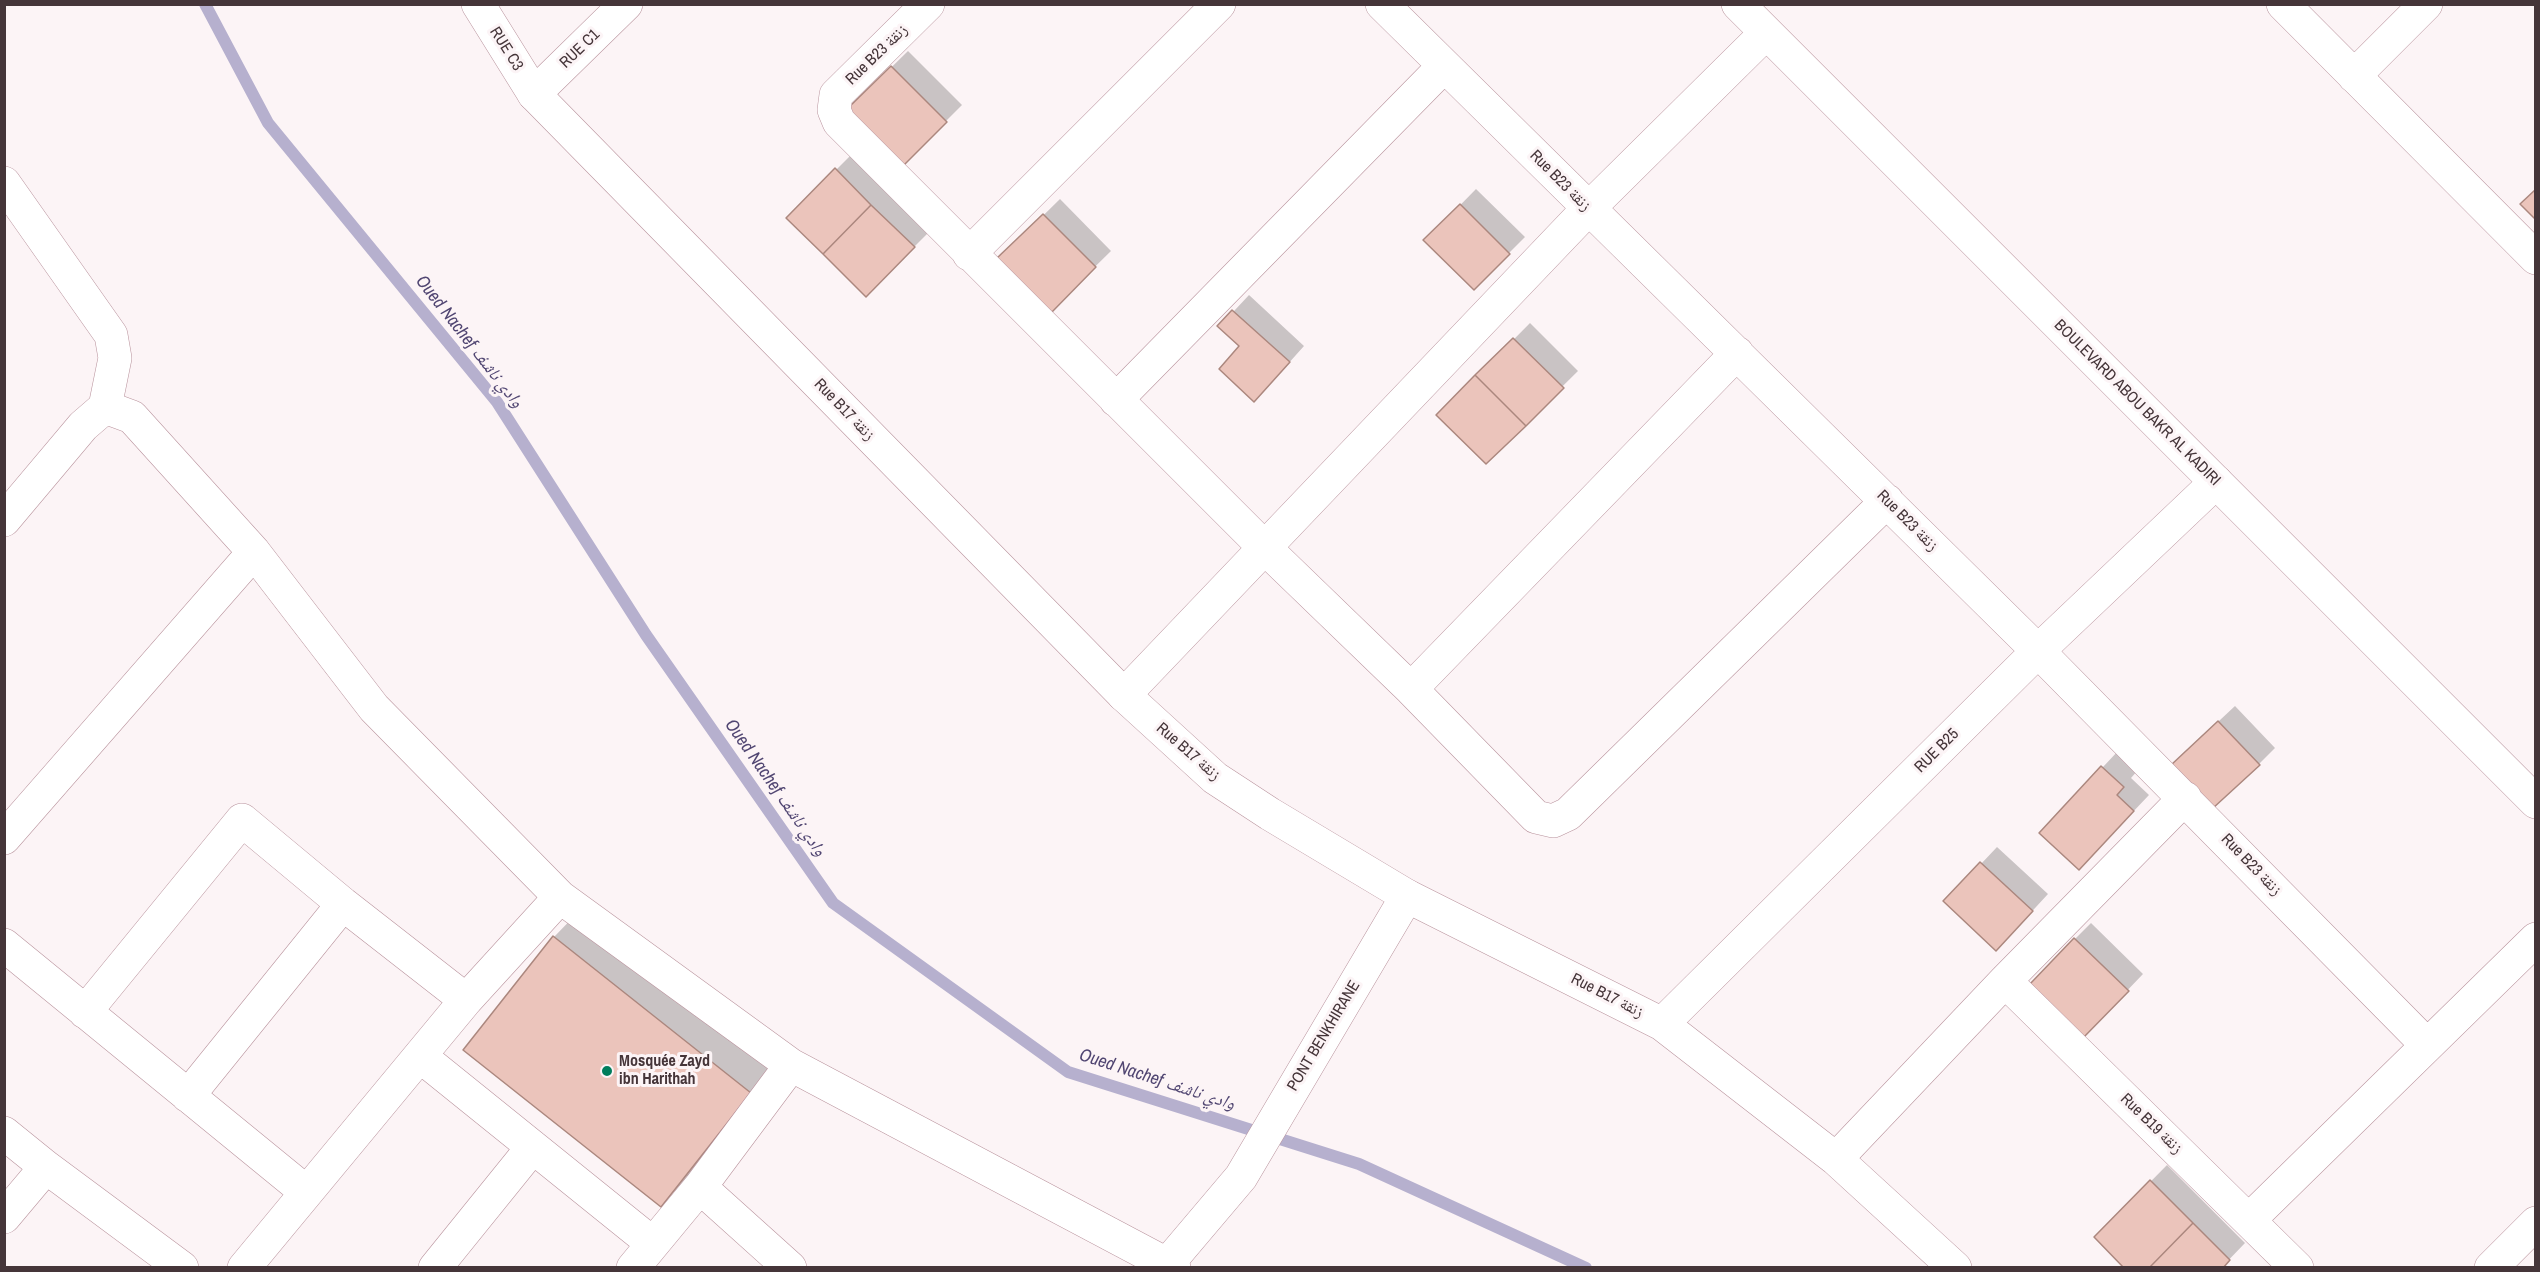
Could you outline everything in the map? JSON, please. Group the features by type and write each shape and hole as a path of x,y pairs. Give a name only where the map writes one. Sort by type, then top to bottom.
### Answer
{"street":[{"name":"RUE C3","path":"478,4 534,94"},
{"name":"RUE C1","path":"534,94 626,4"},
{"name":"Rue B23 زنقة","path":"928,4 836,95 834,110 839,122 969,254"},
{"path":"1219,4 969,254 1264,548 1411,689 1536,818 1553,821 1568,814 1887,501"},
{"name":"Rue B23 زنقة","path":"1382,4 2038,651 2426,1044"},
{"name":"BOULEVARD ABOU BAKR AL KADIRI","path":"1737,4 2535,802"},
{"path":"2283,4 2535,258"},
{"path":"2354,76 2426,4"},
{"path":"1124,695 1588,209 1766,33"},
{"path":"1116,400 1444,66"},
{"name":"Rue B17 زنقة","path":"534,94 1124,695 1215,778 1270,814 1407,896 1662,1024 1836,1159 1954,1268"},
{"path":"4,183 111,334 116,358 105,407 83,426 4,520"},
{"path":"1411,689 1737,353"},
{"path":"105,407 132,417 254,552 374,708 560,897 791,1065 1169,1266"},
{"name":"RUE B25","path":"1662,1024 2038,651 2216,482"},
{"path":"4,838 254,552"},
{"path":"1836,1159 2005,981 2185,798"},
{"path":"86,1012 242,820 343,904 466,1000"},
{"name":"PONT BENKHIRANE","path":"1169,1266 1241,1177 1407,896"},
{"path":"244,1268 305,1191 466,1000 560,897"},
{"path":"188,1096 343,904"},
{"path":"2249,1220 2535,939"},
{"path":"4,945 305,1191"},
{"name":"Rue B19 زنقة","path":"2005,981 2297,1268"},
{"path":"420,1056 532,1148 643,1255 700,1187 791,1065"},
{"path":"4,1132 46,1167 182,1268"},
{"path":"435,1268 532,1148"},
{"path":"4,1217 46,1167"},
{"path":"700,1187 790,1268"},
{"path":"2491,1268 2535,1223"}],"building":[{"path":"891,66 947,122 902,167 846,110"},
{"path":"835,168 871,205 823,254 786,218"},
{"path":"2536,189 2536,220 2520,204"},
{"path":"1460,204 1510,254 1474,290 1423,240"},
{"path":"871,205 915,247 866,297 823,254"},
{"path":"1043,214 1096,267 1051,313 997,258"},
{"path":"1232,310 1290,362 1254,402 1219,369 1239,346 1217,326"},
{"path":"1513,338 1564,388 1526,426 1475,375"},
{"path":"1475,375 1526,426 1486,464 1436,415"},
{"path":"2218,721 2260,765 2212,809 2171,765"},
{"path":"2101,766 2124,787 2117,795 2134,811 2079,870 2039,833"},
{"path":"1980,862 2033,911 1996,951 1943,901"},
{"name":"Mosquée Zayd ibn Harithah","path":"553,936 751,1093 661,1207 463,1050"},
{"path":"2074,938 2129,991 2083,1038 2029,985"},
{"path":"2150,1180 2193,1223 2149,1268 2124,1268 2094,1237"},
{"path":"2193,1223 2230,1260 2223,1268 2149,1268"}],"waterway":[{"name":"Oued Nachef وادي ناشف","path":"205,4 268,123 497,402 646,635 833,903 1068,1072 1359,1164 1586,1268"}],"place":[{"name":"Mosquée Zayd ibn Harithah","path":"607,1071"}]}
